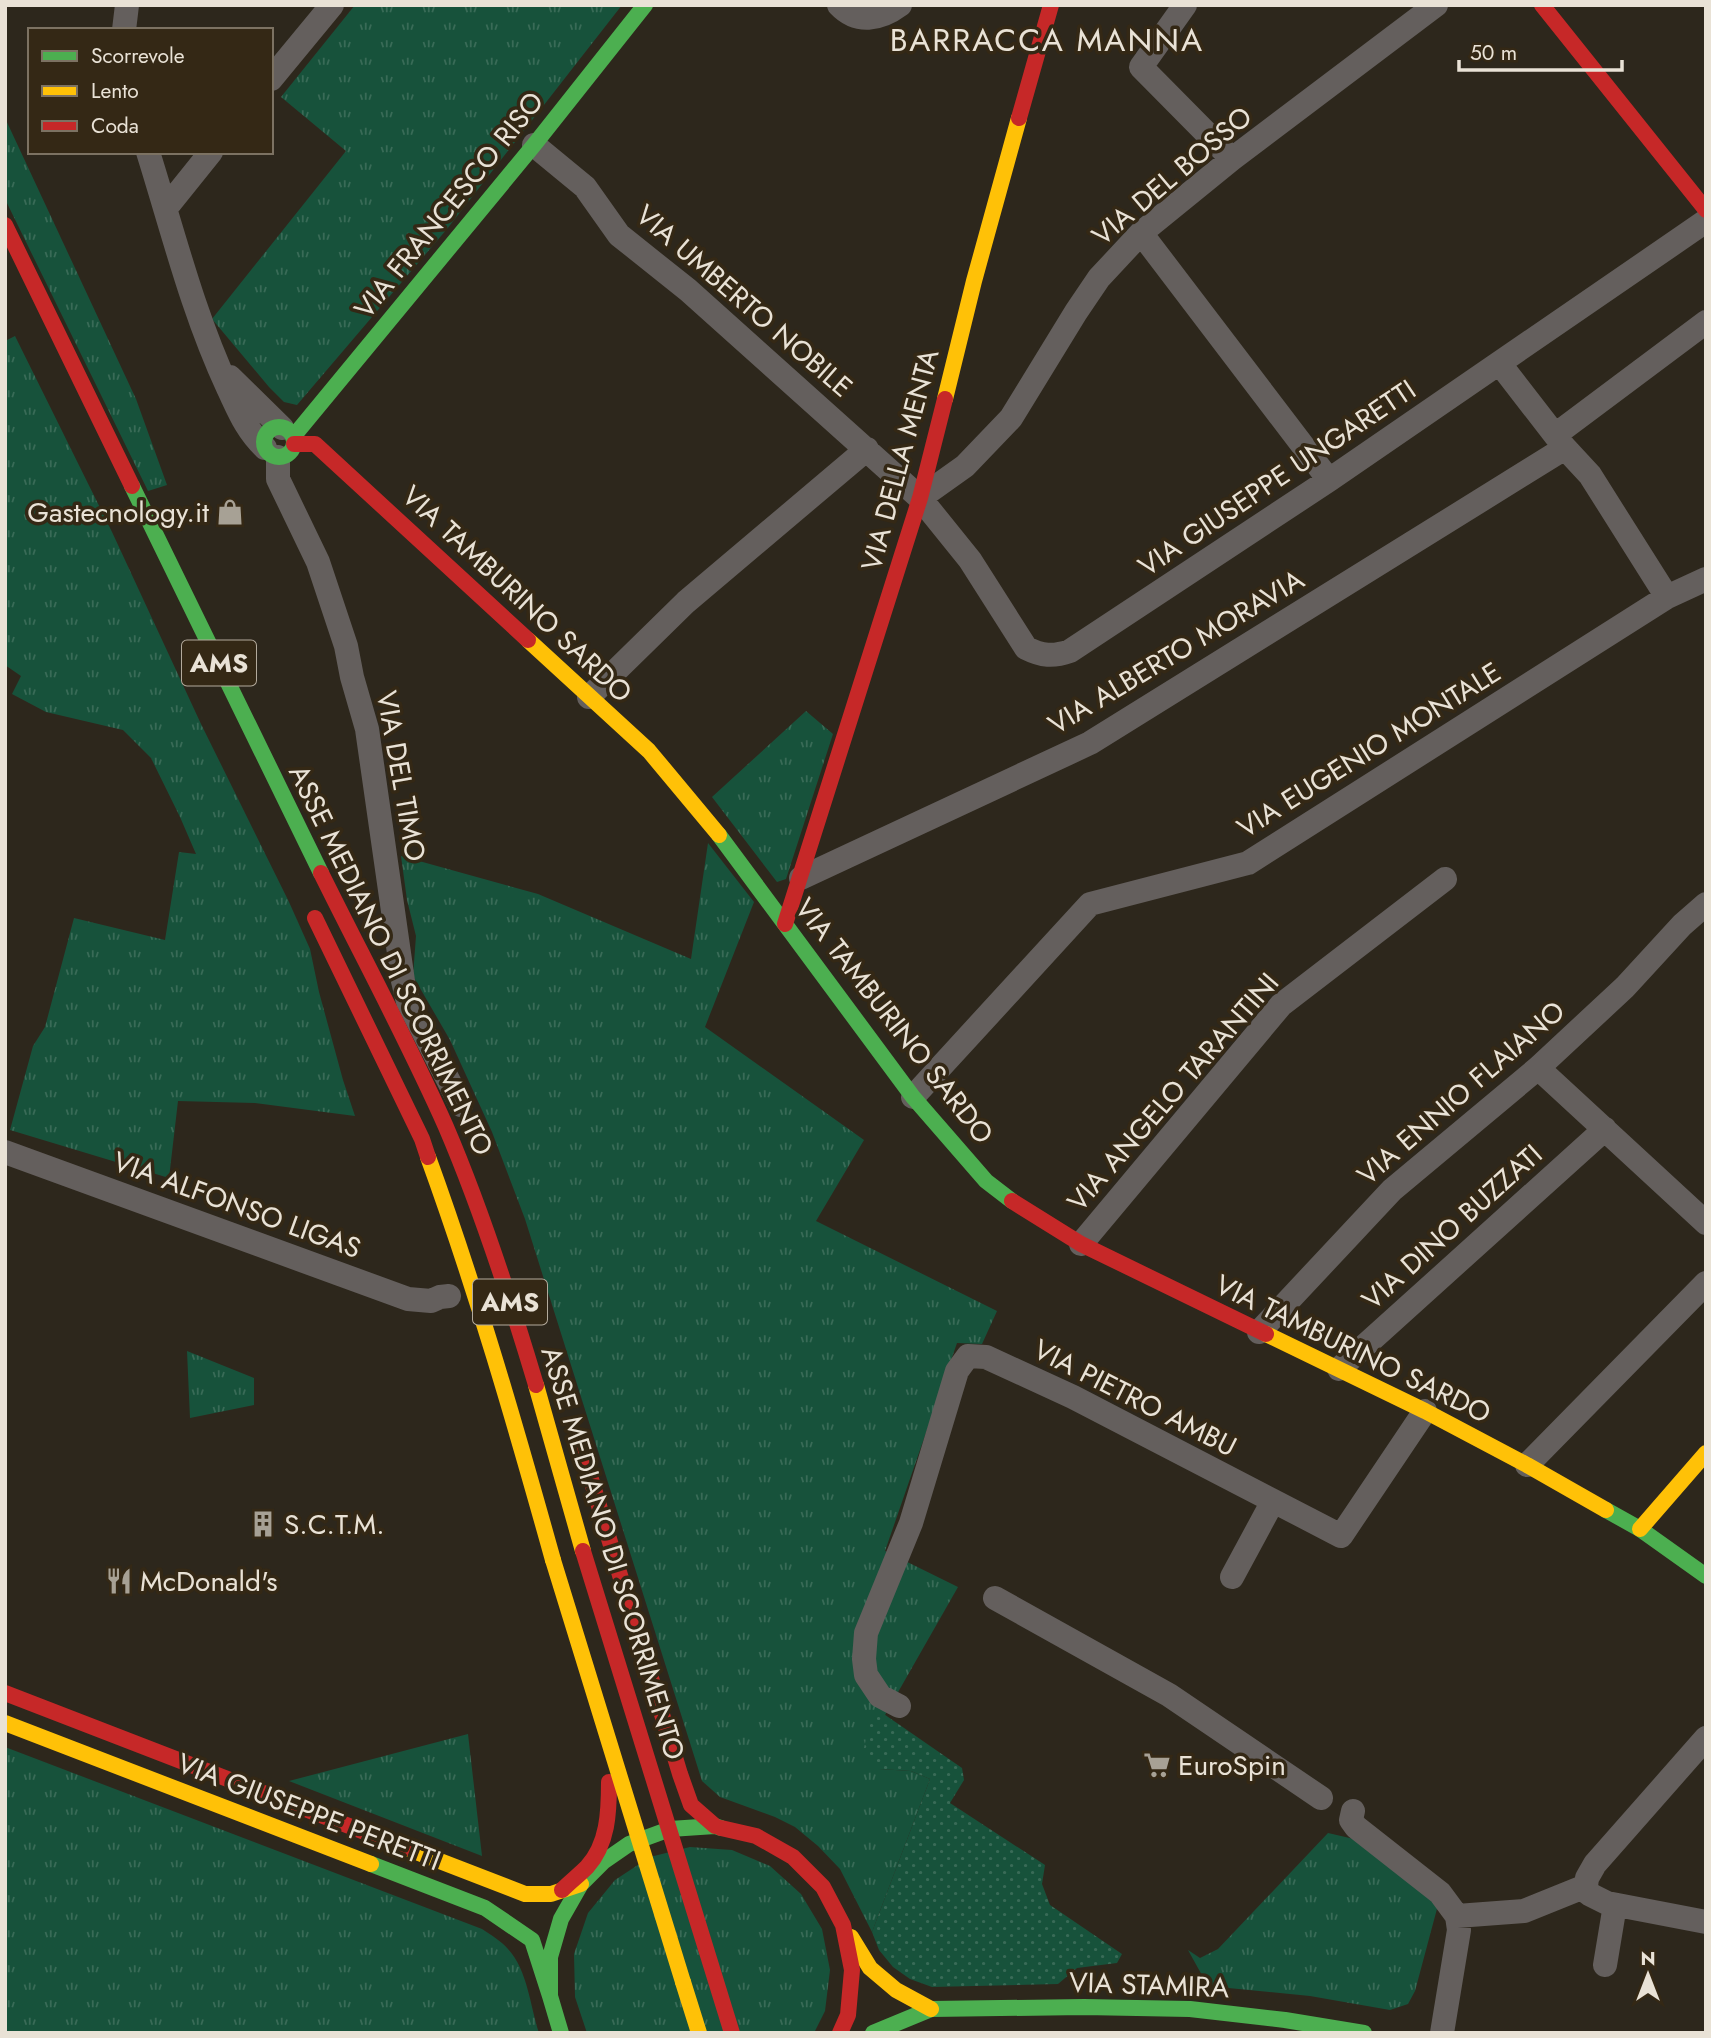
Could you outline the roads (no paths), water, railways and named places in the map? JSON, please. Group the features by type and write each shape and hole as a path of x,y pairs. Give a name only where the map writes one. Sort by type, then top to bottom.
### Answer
{"main road":[{"name":"VIA FRANCESCO RISO","path":"282,443 534,145 645,5"},
{"name":"VIA DELLA MENTA","path":"785,924 920,498 974,281 1051,5"},
{"path":"1542,5 1706,210"},
{"name":"ASSE MEDIANO DI SCORRIMENTO","path":"5,225 333,896 393,1012 460,1162 494,1253 547,1420 583,1551 732,2033"},
{"name":"VIA TAMBURINO SARDO","path":"282,443 315,444 649,751 714,829 913,1097 986,1181 1020,1207 1081,1244 1425,1411 1527,1465 1640,1530 1706,1576"},
{"name":"ASSE MEDIANO DI SCORRIMENTO","path":"308,904 422,1139 462,1250 553,1560 699,2033"},
{"path":"416,1061 464,1111"},
{"path":"418,1176 422,1139"},
{"path":"576,1430 680,1774 691,1805 715,1826"},
{"path":"1640,1530 1706,1453"},
{"path":"550,1604 629,1844"},
{"name":"VIA GIUSEPPE PERETTI","path":"5,1693 525,1894 551,1894 581,1885"},
{"name":"VIA GIUSEPPE PERETTI","path":"5,1723 485,1908 532,1940 561,2033"},
{"path":"562,1890 589,1865 603,1839 609,1810 609,1782"},
{"path":"550,1996 550,1957 561,1919 581,1885 603,1862 629,1844 670,1829 715,1826 756,1836 793,1857 823,1887 843,1925 852,1970 848,2015 840,2033"},
{"name":"VIA STAMIRA","path":"843,1925 870,1968 896,1990 931,2009"},
{"name":"VIA STAMIRA","path":"873,2033 931,2009 1084,2007 1191,2009 1364,2033"}],"street":[{"path":"124,28 127,5"},
{"path":"273,77 331,5"},
{"path":"839,5 846,12 873,19 900,5"},
{"path":"1185,5 1141,67 1232,159"},
{"name":"VIA DEL BOSSO","path":"920,498 965,466 1011,418 1099,278 1141,233 1232,159 1436,5"},
{"name":"VIA UMBERTO NOBILE","path":"534,145 585,187 619,235 688,290 920,498"},
{"name":"VIA DEL TIMO","path":"149,154 191,295 217,364 251,435 282,443 278,479 317,562 346,646 367,729 408,1002 464,1111"},
{"path":"166,208 209,154"},
{"name":"VIA GIUSEPPE UNGARETTI","path":"920,498 970,560 1026,648 1039,655 1056,656 1070,651 1329,480 1706,221"},
{"path":"1141,233 1329,480"},
{"name":"VIA ALBERTO MORAVIA","path":"801,878 1090,743 1560,442 1706,322"},
{"path":"1500,364 1560,442 1590,475 1667,597"},
{"path":"589,697 685,602 867,449"},
{"path":"931,457 965,466"},
{"name":"VIA EUGENIO MONTALE","path":"913,1097 1090,904 1248,863 1667,597 1706,579"},
{"name":"VIA ANGELO TARANTINI","path":"1081,1244 1281,1004 1445,879"},
{"name":"VIA ENNIO FLAIANO","path":"1259,1332 1392,1190 1538,1068 1706,904"},
{"path":"1538,1068 1706,1223"},
{"name":"VIA DINO BUZZATI","path":"1339,1369 1605,1129"},
{"name":"VIA ALFONSO LIGAS","path":"5,1152 408,1299 431,1301 450,1295"},
{"path":"1527,1465 1706,1283"},
{"name":"VIA PIETRO AMBU","path":"899,1706 880,1696 866,1675 866,1633 905,1540 957,1371 968,1356 986,1357 1073,1397 1340,1536 1425,1411"},
{"path":"1232,1577 1273,1501"},
{"path":"995,1598 1169,1695 1321,1798"},
{"path":"1706,1738 1595,1864 1587,1878 1586,1886 1589,1894 1607,1903 1706,1922"},
{"path":"1353,1811 1352,1820 1356,1827 1440,1893 1457,1916 1459,1930 1442,2033"},
{"path":"1457,1916 1524,1911 1586,1886"},
{"path":"1605,1965 1615,1905"}],"place":[{"name":"Gastecnology.it","path":"230,512"},
{"name":"S.C.T.M.","path":"263,1524"},
{"name":"McDonald's","path":"119,1581"},
{"name":"EuroSpin","path":"1157,1765"}],"district":[{"name":"BARRACCA MANNA","path":"1047,40"}]}
